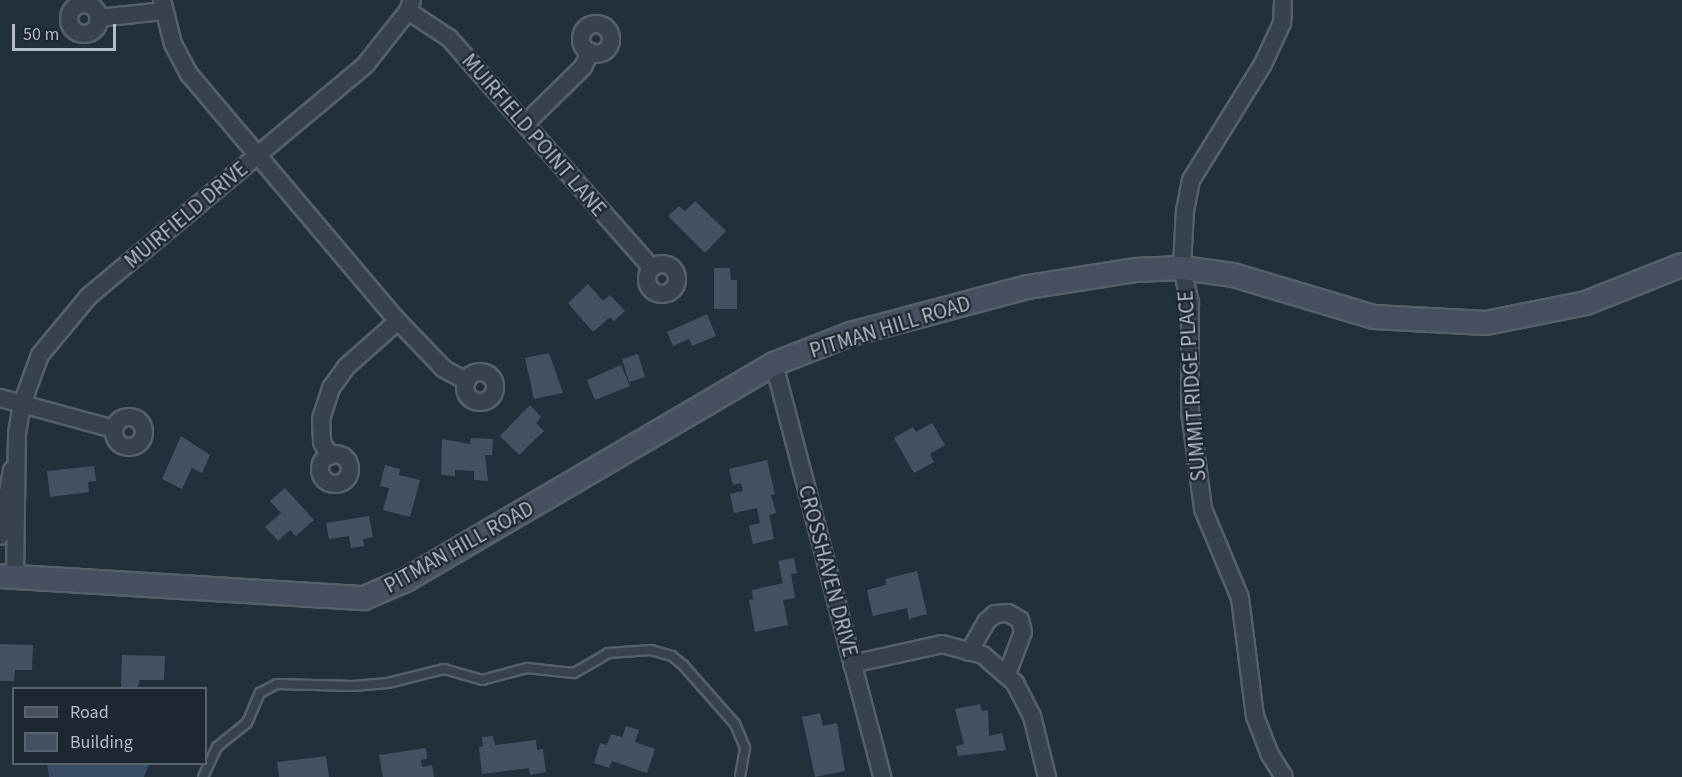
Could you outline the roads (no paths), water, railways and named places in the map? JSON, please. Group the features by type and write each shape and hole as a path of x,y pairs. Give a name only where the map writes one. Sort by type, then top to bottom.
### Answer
{"street":[{"name":"SUMMIT RIDGE PLACE","path":"1283,0 1282,23 1263,64 1191,180 1185,210 1182,268 1190,304 1190,411 1203,509 1240,598 1256,716 1269,753 1284,777"},
{"path":"98,18 162,5 172,44 189,74 260,153 398,321 444,369 467,381"},
{"name":"MUIRFIELD DRIVE","path":"0,536 6,488 14,463 22,404 40,355 89,296 366,63 410,6"},
{"name":"MUIRFIELD POINT LANE","path":"410,6 448,38 652,268"},
{"path":"525,124 583,67 590,52"},
{"name":"PITMAN HILL ROAD","path":"8,577 341,600 364,598 406,580 774,364 851,334 1028,286 1135,270 1182,268 1233,275 1374,317 1486,323 1586,303 1682,265"},
{"path":"330,456 322,442 321,418 331,388 346,367 398,321"},
{"name":"CROSSHAVEN DRIVE","path":"774,364 882,777"},
{"path":"0,399 114,429"},
{"name":"MUIRFIELD DRIVE","path":"8,577 19,499 14,463"},
{"path":"969,652 986,622 995,614 1008,613 1020,621 1023,632 1007,674"},
{"path":"852,664 942,644 983,655 1007,674 1032,716 1047,777"}],"lane":[{"path":"202,777 217,747 247,723 260,693 276,684 353,686 388,683 444,669 482,680 527,669 574,673 608,653 651,650 672,656 683,665 735,724 745,748 740,777"}],"water":[{"path":"47,765 149,765 144,777 49,777"}]}
